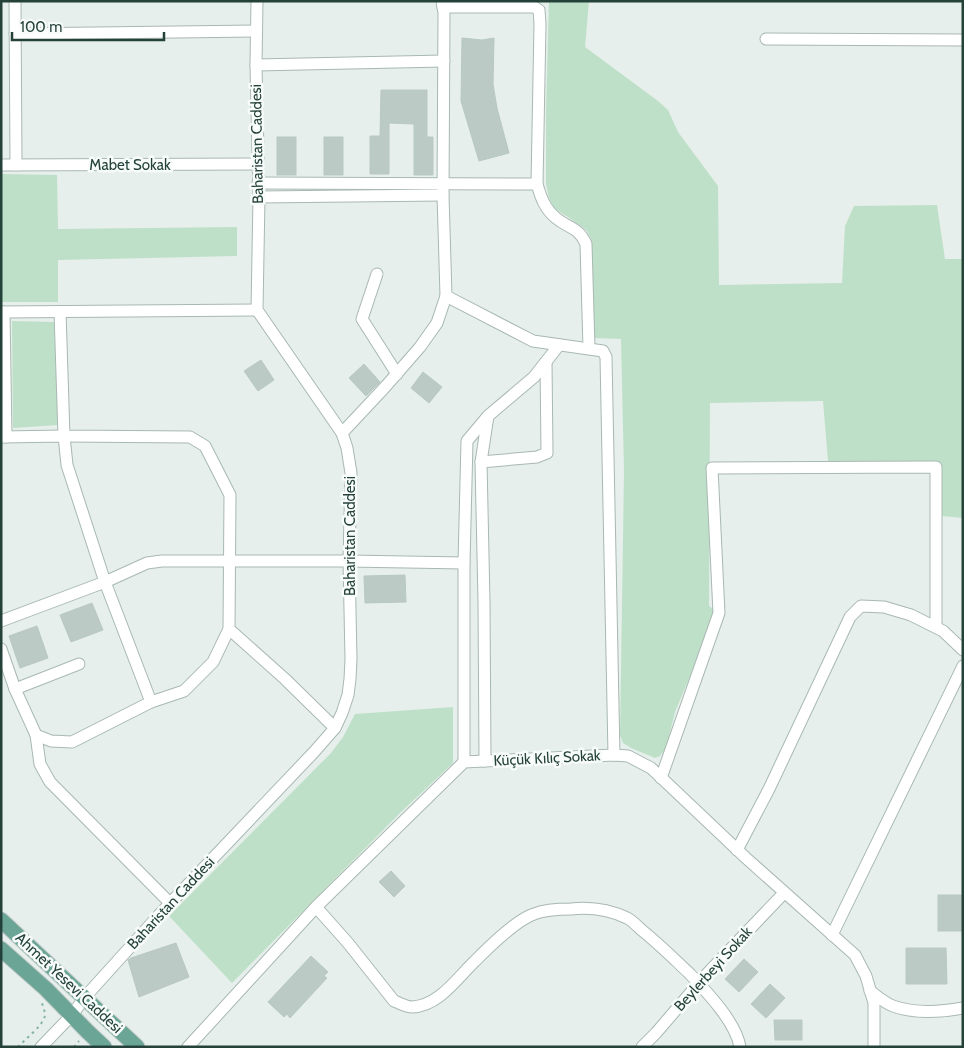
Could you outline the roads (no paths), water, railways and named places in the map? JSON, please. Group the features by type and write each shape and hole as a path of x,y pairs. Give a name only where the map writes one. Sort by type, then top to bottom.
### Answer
{"main road":[{"name":"Ahmet Yesevi Caddesi","path":"1,920 137,1047"},
{"name":"Ahmet Yesevi Caddesi","path":"1,949 46,989 104,1047"}],"street":[{"path":"15,1 16,165"},
{"name":"Baharistan Caddesi","path":"41,1047 72,1015 85,997 170,903 335,728 348,695 351,659 350,473 347,448 342,433 257,310 259,196 256,65 257,1"},
{"path":"342,433 420,347 436,323 446,296 443,4 534,7 539,10 537,184 542,201 546,207 556,218 577,230 586,244 589,348"},
{"path":"15,34 256,32"},
{"path":"766,38 963,40"},
{"path":"256,65 444,61"},
{"name":"Mabet Sokak","path":"1,165 258,164"},
{"path":"258,183 444,190"},
{"path":"259,196 444,190 537,184"},
{"path":"377,274 362,319 397,374"},
{"path":"446,296 533,342 589,348 603,351 606,357 614,755"},
{"path":"36,735 50,741 72,742 151,702 184,691 213,662 229,629 230,495 205,446 190,437 3,437 3,312 257,310"},
{"path":"60,312 64,436 67,464 105,582 151,702"},
{"path":"188,1047 316,906 464,762 464,563 467,440 488,416 534,377 559,344"},
{"path":"481,462 537,457 547,453 546,362"},
{"path":"486,761 481,462 488,416"},
{"path":"661,778 719,613 712,468 936,467 936,628"},
{"path":"1,621 105,582 147,563 162,561 464,563"},
{"path":"737,850 769,789 850,617 861,606 884,607 911,615 943,631 963,650"},
{"path":"229,629 285,679 335,728"},
{"path":"1,649 15,689 36,735 40,764 50,782 170,903"},
{"path":"15,689 79,664"},
{"path":"832,935 963,666"},
{"name":"Küçük Kılıç Sokak","path":"464,762 614,755 628,756 651,768 737,850 855,955 866,976 874,1003 874,1047"},
{"name":"Beylerbeyi Sokak","path":"642,1047 784,892"},
{"path":"316,906 394,1001 411,1007 436,999 474,961 516,924 534,914 584,908 608,912 627,918 666,951 699,983 730,1021 740,1047"},
{"path":"870,991 892,1006 912,1010 938,1012 963,1008"}]}
